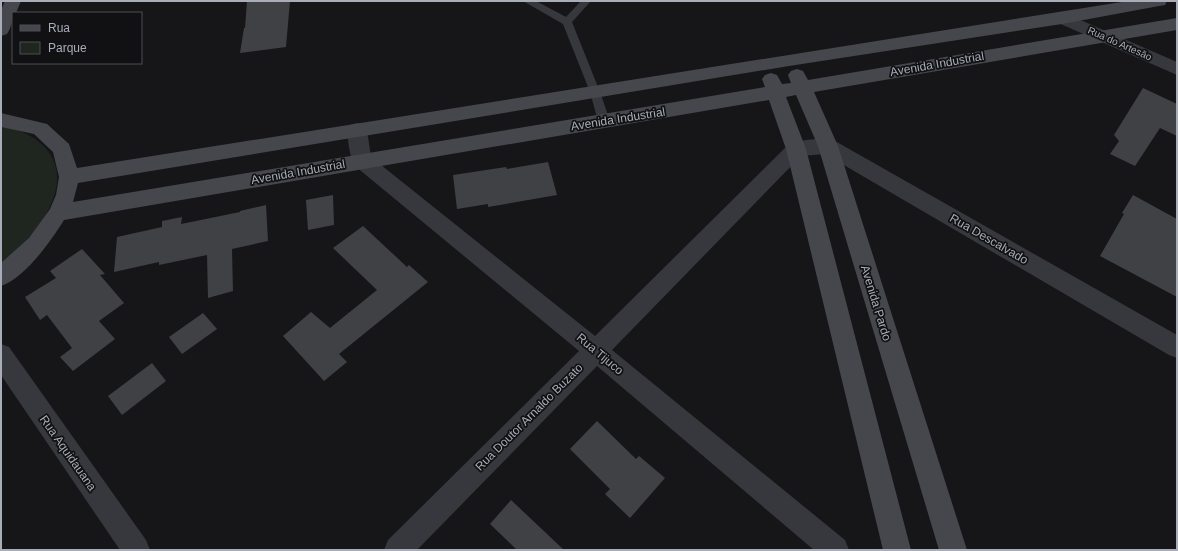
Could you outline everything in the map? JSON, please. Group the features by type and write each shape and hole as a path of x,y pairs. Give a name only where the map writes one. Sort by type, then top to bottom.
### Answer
{"street":[{"path":"1,30 12,1"},
{"path":"69,177 790,60 1062,18 1159,1"},
{"name":"Rua do Artesão","path":"1062,18 1177,69"},
{"name":"Avenida Industrial","path":"58,213 1177,24"},
{"name":"Avenida Pardo","path":"790,60 828,146 953,550"},
{"path":"766,64 796,149 897,550"},
{"path":"1,120 40,129 62,149 69,177 66,195 58,213 37,244 1,277"},
{"path":"357,130 362,161"},
{"path":"796,149 828,146"},
{"name":"Rua Descalvado","path":"828,146 1177,347"},
{"name":"Rua Doutor Arnaldo Buzato","path":"398,550 796,149"},
{"name":"Rua Tijuco","path":"362,161 595,350 835,550"},
{"name":"Rua Aquidauana","path":"1,355 136,550"}],"lane":[{"path":"528,1 567,22 595,92 604,121"},
{"path":"567,22 586,1"}],"green space":[{"path":"1,127 22,132 40,143 52,158 57,174 55,191 49,208 39,225 27,241 1,265"}],"building":[{"path":"247,1 290,1 286,47 240,53 245,28"},
{"path":"1143,88 1177,104 1177,136 1160,128 1135,166 1110,154 1119,141 1114,135"},
{"path":"548,162 557,195 488,207 488,204 457,209 453,175 506,167 507,169"},
{"path":"333,195 334,225 308,230 306,200"},
{"path":"1133,195 1177,219 1177,297 1100,256"},
{"path":"266,205 268,241 232,249 233,291 208,298 207,255 159,265 159,262 114,272 117,237 162,227 162,221 182,217 181,224"},
{"path":"363,226 407,267 409,265 428,282 339,354 347,362 324,381 283,336 311,312 330,328 377,290 333,248"},
{"path":"82,249 105,274 100,275 124,303 99,321 115,339 73,371 60,357 72,348 47,315 40,320 25,297 56,278 50,271"},
{"path":"203,313 217,329 182,354 169,337"},
{"path":"152,363 166,381 122,415 108,396"},
{"path":"597,421 636,459 639,456 665,478 630,518 605,494 610,489 570,449"},
{"path":"511,500 564,550 517,550 490,524"}]}
